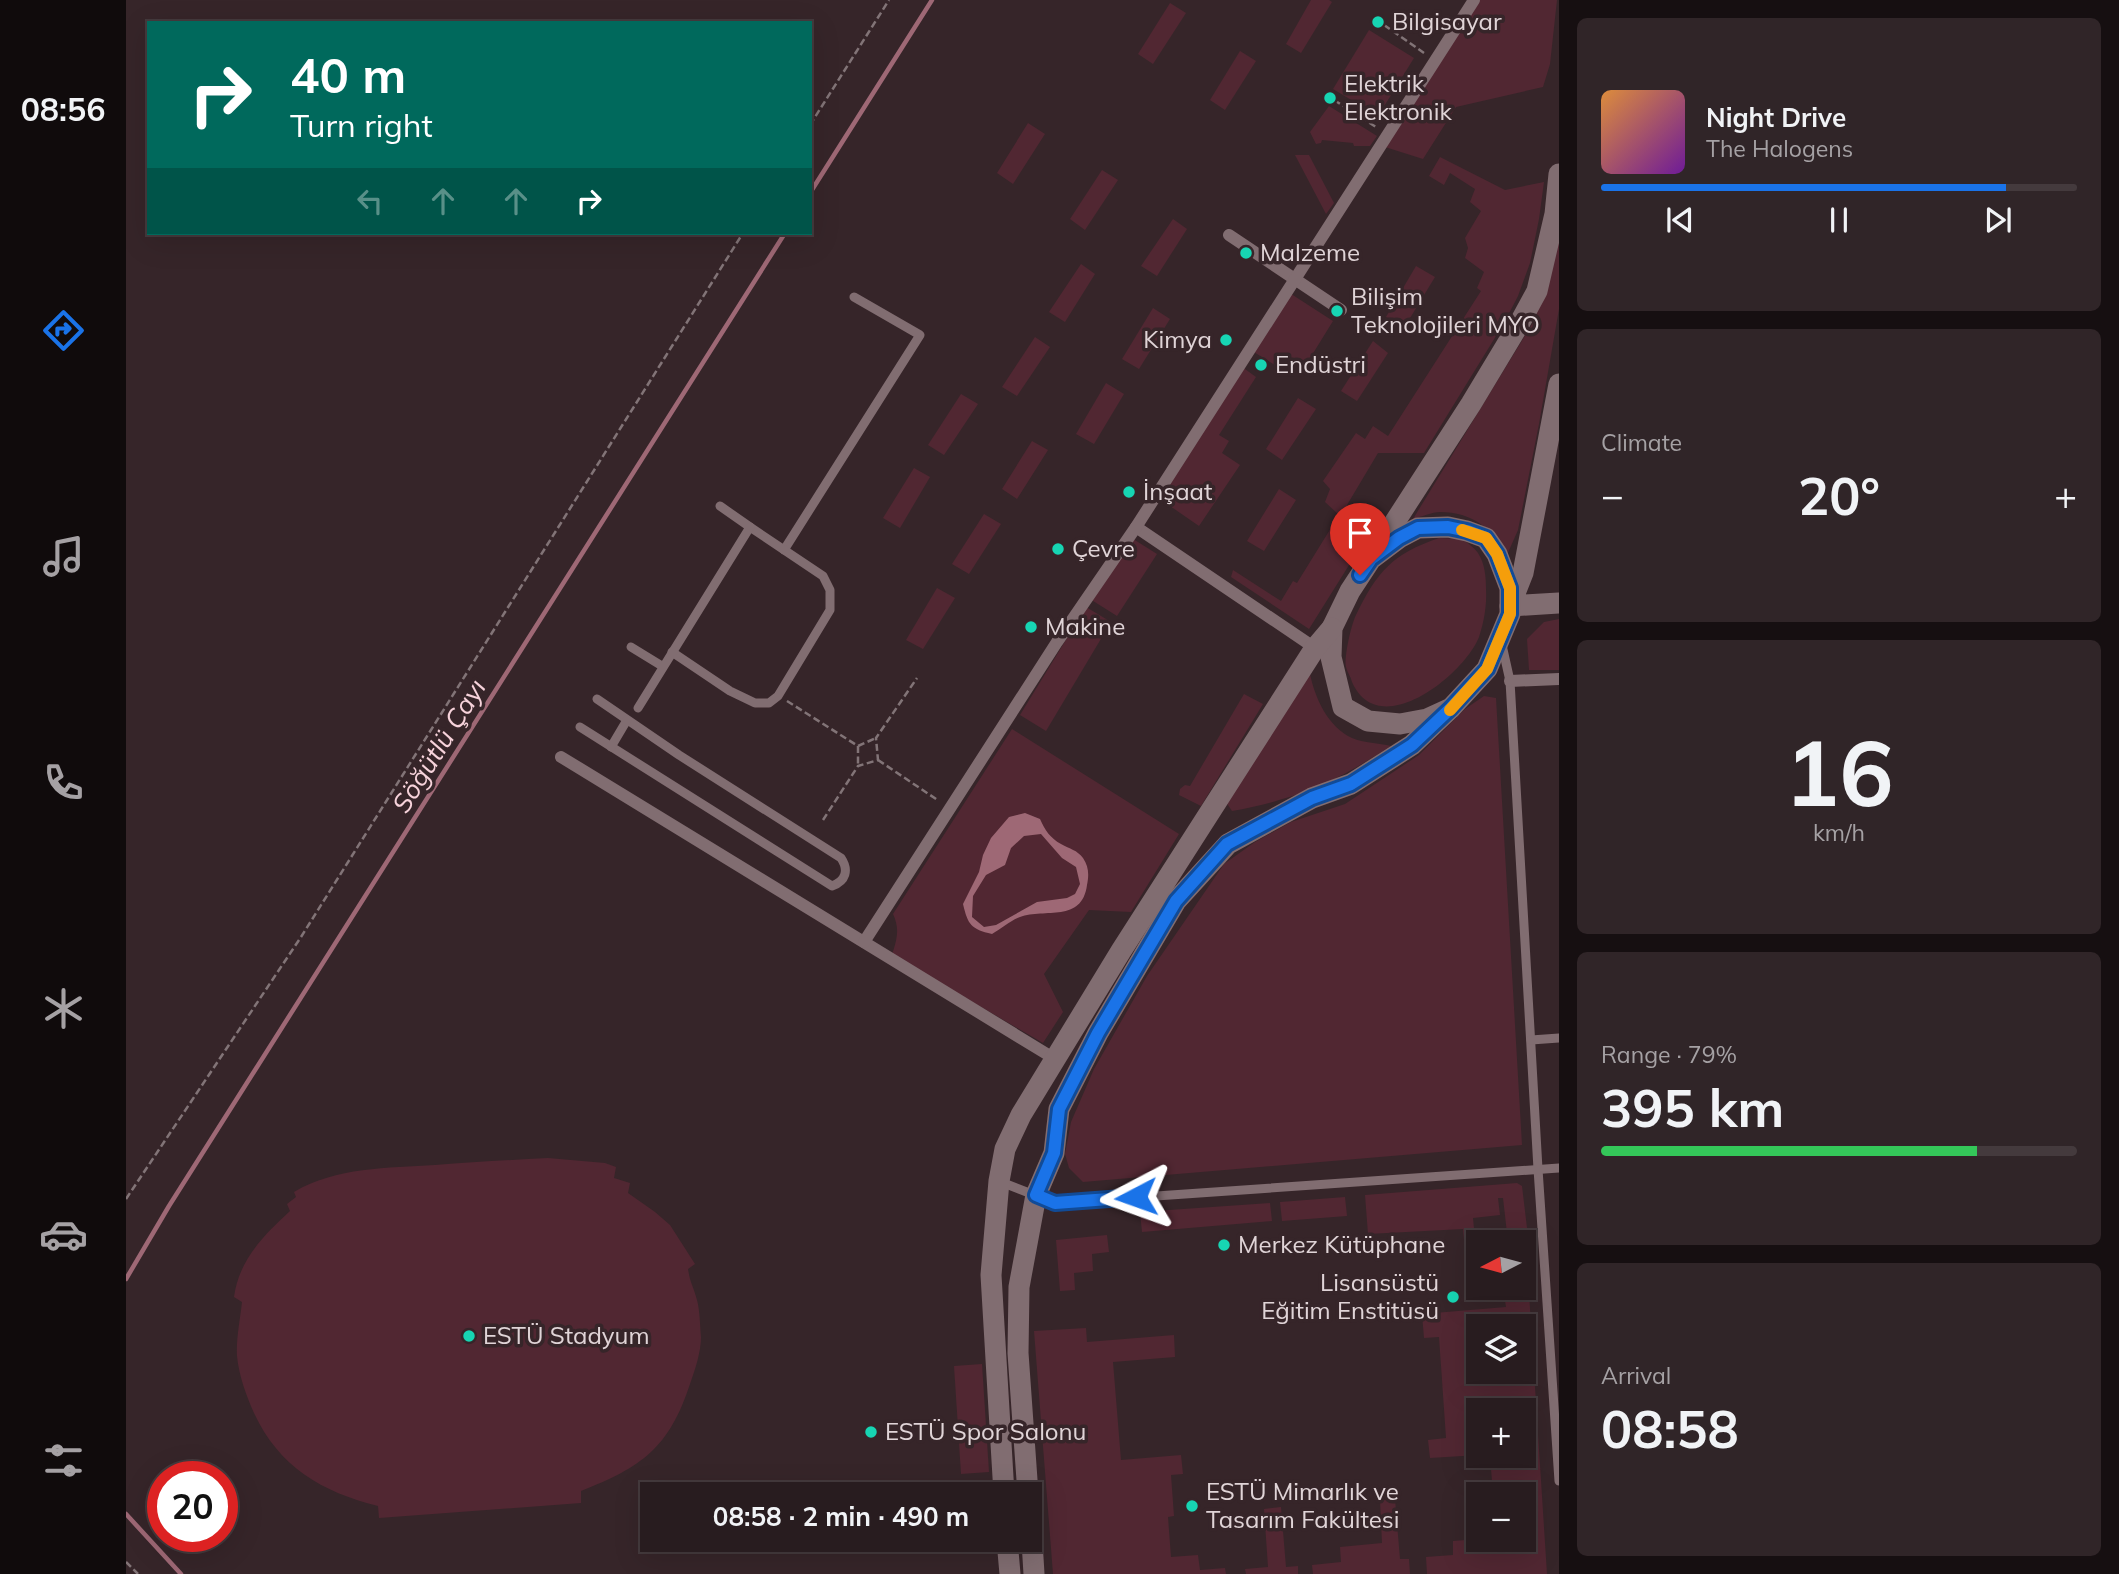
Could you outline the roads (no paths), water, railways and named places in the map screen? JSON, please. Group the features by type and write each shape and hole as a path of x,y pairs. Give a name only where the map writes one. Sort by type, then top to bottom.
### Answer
{"street":[{"path":"864,942 1057,642 1136,527 1474,0"},
{"path":"1002,1482 991,1275 999,1181 1005,1149 1021,1115 1121,951 1315,648 1332,628 1350,591 1518,326 1537,291 1555,214 1559,174"},
{"path":"1228,235 1341,310"},
{"path":"1510,606 1523,573 1559,384"},
{"path":"1136,527 1315,648"},
{"path":"1027,1482 1018,1353 1019,1287 1036,1195 1054,1153 1059,1109 1098,1033 1176,901 1227,844 1312,798 1351,784 1412,745 1487,669 1510,614 1510,588 1497,554 1486,538 1448,527 1418,528 1399,538 1371,559"},
{"path":"1510,606 1559,603"},
{"path":"1332,628 1331,657 1343,707 1368,721 1400,724 1427,719 1451,708"},
{"path":"1510,681 1559,680"},
{"path":"561,757 1055,1059"},
{"path":"1008,1552 1010,1574"},
{"path":"1033,1552 1034,1574"}],"lane":[{"path":"785,550 920,335 854,297"},
{"path":"672,652 730,691 755,704 769,703 778,696 830,610 830,590 823,576 720,506"},
{"path":"638,708 750,527"},
{"path":"1501,637 1510,681 1559,1481"},
{"path":"631,647 662,666"},
{"path":"580,727 832,886 845,877 846,866 841,858 597,699"},
{"path":"611,747 627,720"},
{"path":"1531,1040 1559,1038"},
{"path":"999,1181 1055,1203 1559,1168"}],"waterway":[{"name":"Söğütlü Çayı","path":"812,190 932,0"},
{"name":"Söğütlü Çayı","path":"126,1279 169,1206 784,235"},
{"name":"Söğütlü Çayı","path":"126,1514 181,1574"}],"place":[{"name":"Bilgisayar","path":"1378,22"},
{"name":"Elektrik Elektronik","path":"1330,98"},
{"name":"Malzeme","path":"1246,253"},
{"name":"Bilişim Teknolojileri MYO","path":"1337,311"},
{"name":"Kimya","path":"1226,340"},
{"name":"Endüstri","path":"1261,365"},
{"name":"İnşaat","path":"1129,492"},
{"name":"Çevre","path":"1058,549"},
{"name":"Makine","path":"1031,627"},
{"name":"Merkez Kütüphane","path":"1224,1245"},
{"name":"Lisansüstü Eğitim Enstitüsü","path":"1453,1297"},
{"name":"ESTÜ Stadyum","path":"469,1336"},
{"name":"ESTÜ Spor Salonu","path":"871,1432"},
{"name":"ESTÜ Mimarlık ve Tasarım Fakültesi","path":"1192,1506"}]}
